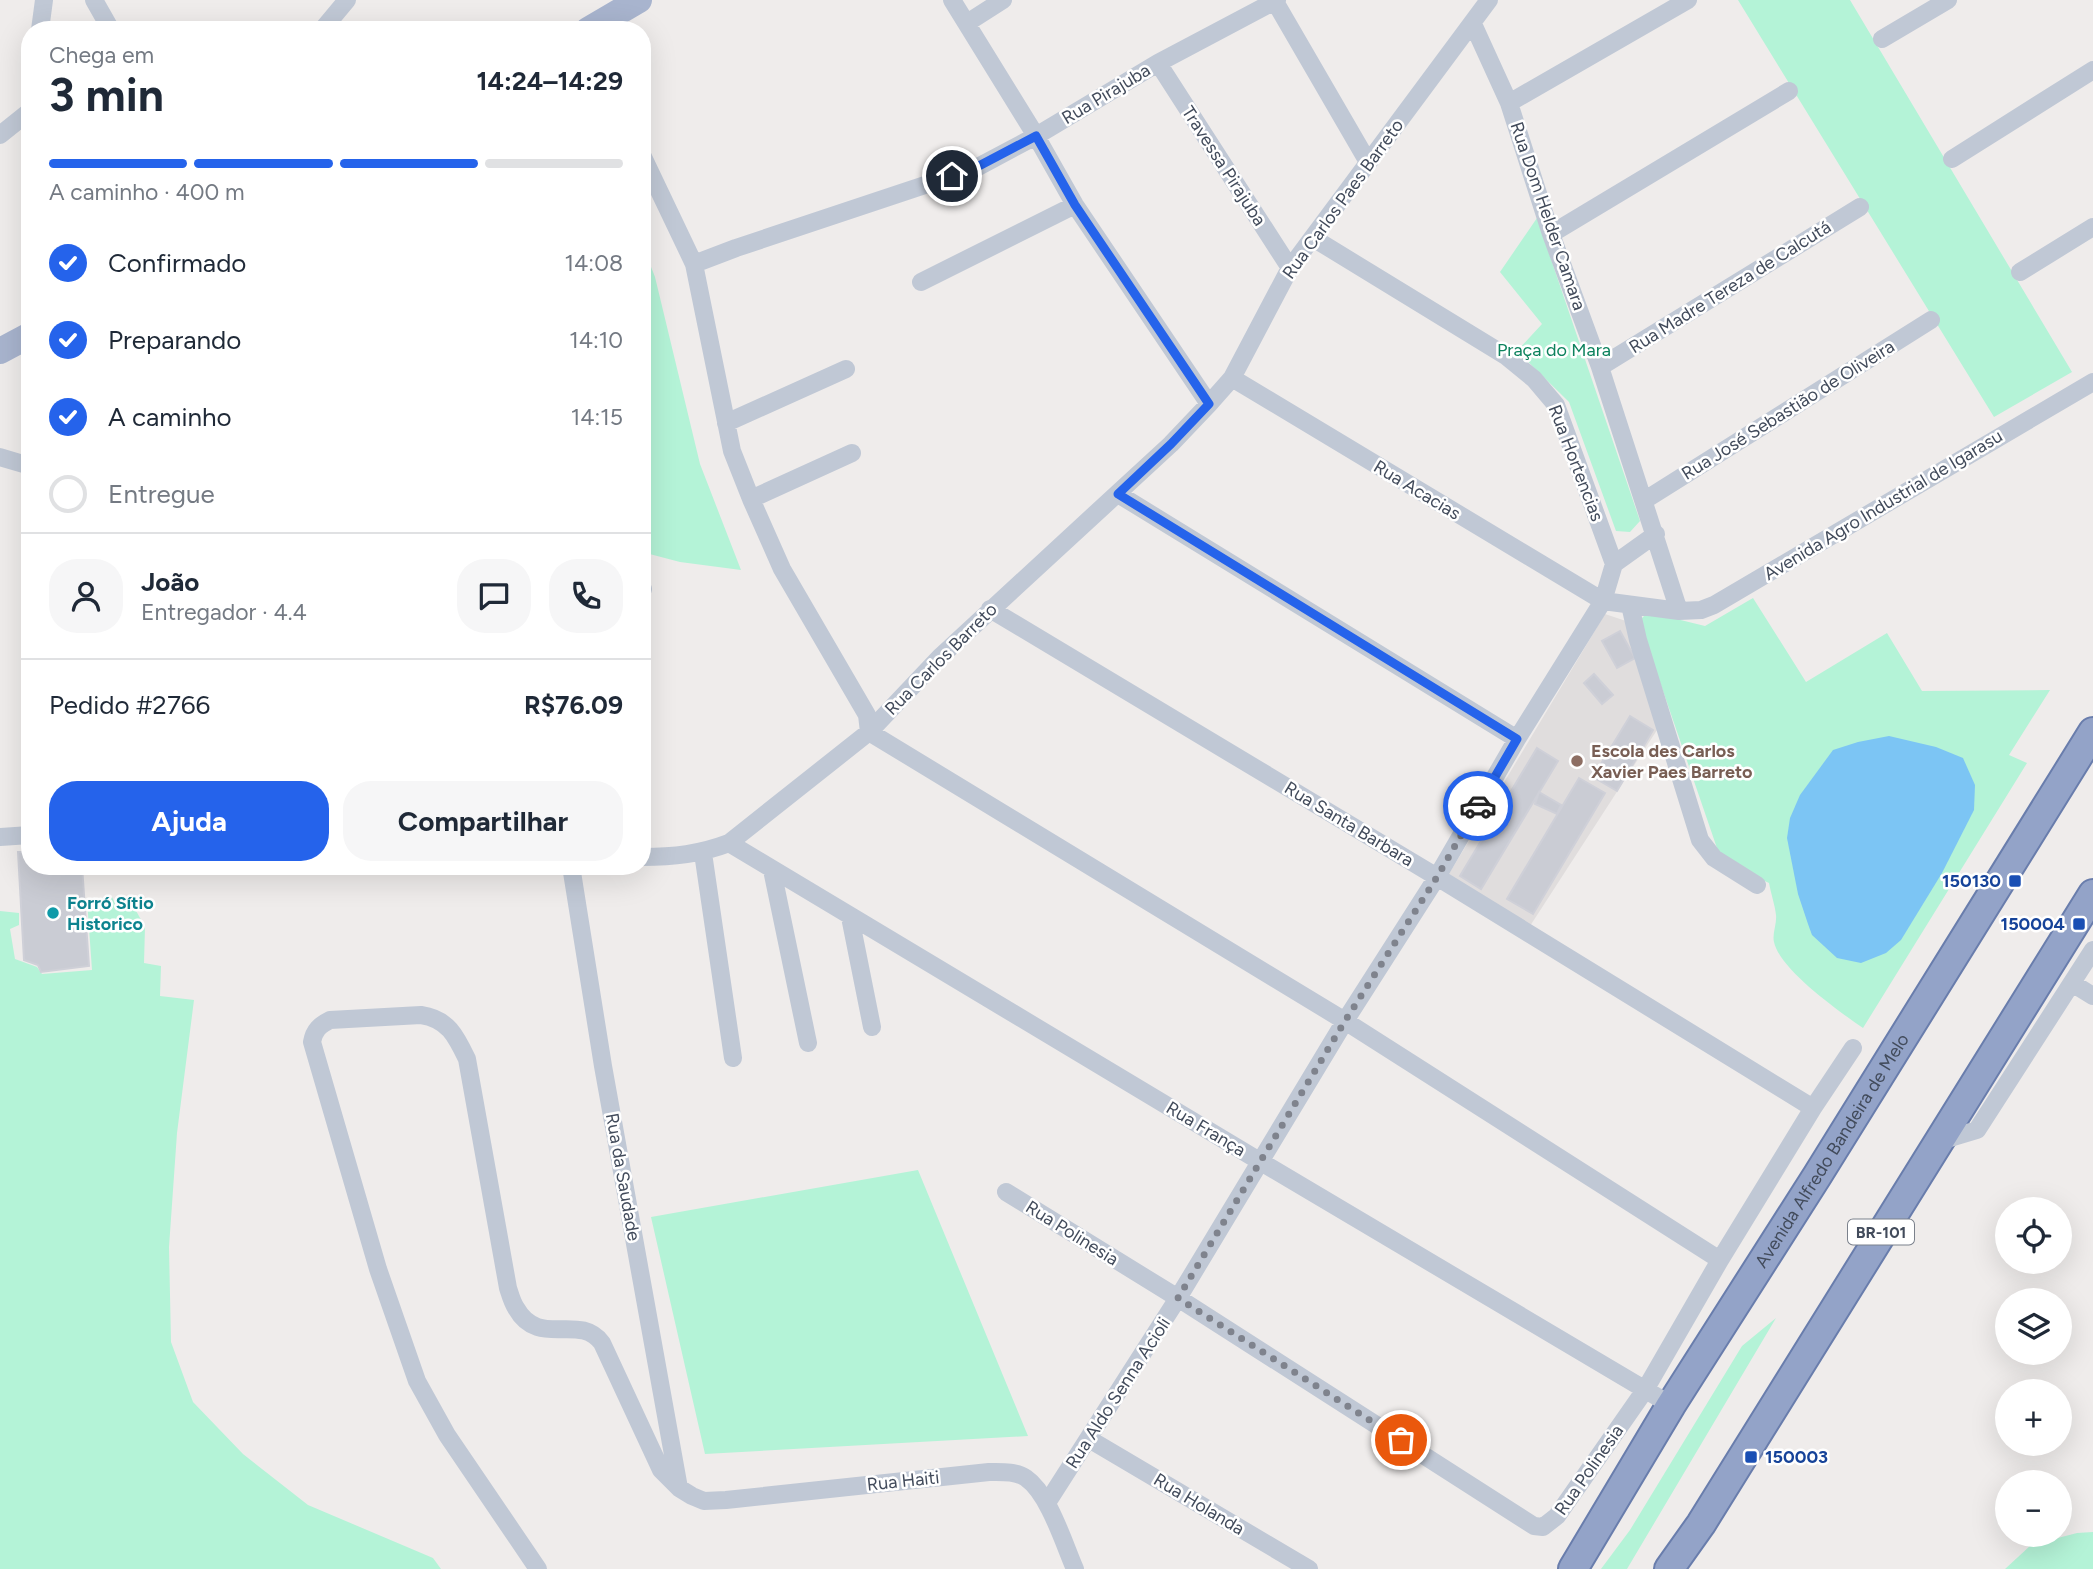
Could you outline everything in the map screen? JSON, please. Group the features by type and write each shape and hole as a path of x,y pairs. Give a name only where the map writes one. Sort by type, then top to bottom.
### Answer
{"highway":[{"name":"Avenida Alfredo Bandeira de Melo","path":"1573,1569 1671,1405 2093,732"},
{"name":"BR-101","path":"1669,1569 1701,1524 2093,894"}],"main road":[{"path":"599,21 616,7 639,0"},
{"path":"0,351 21,340"}],"street":[{"path":"41,21 44,0"},
{"path":"94,0 106,21"},
{"path":"330,21 347,0"},
{"path":"952,0 1075,205 1209,404"},
{"path":"967,23 1003,0"},
{"path":"1275,0 1368,162"},
{"name":"Rua Pirajuba","path":"694,264 736,247 975,168 1036,136 1158,63 1275,0"},
{"name":"Rua Carlos Paes Barreto","path":"1209,404 1232,378 1290,268 1489,0"},
{"path":"1509,103 1688,0"},
{"path":"1882,39 1948,0"},
{"name":"Rua Dom Helder Camara","path":"1473,24 1509,103 1551,234 1645,500 1679,611"},
{"name":"Travessa Pirajuba","path":"1158,63 1290,268"},
{"path":"1952,159 2093,70"},
{"path":"1551,234 1790,91"},
{"path":"0,135 21,118"},
{"path":"651,174 694,264 732,452 782,569 867,715 869,732 1345,1021 1720,1261"},
{"path":"921,282 1075,205"},
{"name":"Rua Madre Tereza de Calcutá","path":"1600,367 1860,207"},
{"path":"2020,272 2093,227"},
{"name":"Rua Hortencias","path":"1312,238 1506,356 1534,379 1556,405 1614,565"},
{"name":"Rua José Sebastião de Oliveira","path":"1645,500 1931,320"},
{"path":"726,423 846,369"},
{"name":"Rua Acacias","path":"1232,378 1603,601"},
{"name":"Avenida Agro Industrial de Igarasu","path":"1603,601 1679,611 1701,610 1714,605 2088,385"},
{"name":"Rua Carlos Barreto","path":"651,857 674,858 729,843 869,732 940,656 1118,494 1209,404"},
{"path":"751,499 852,453"},
{"path":"0,457 21,463"},
{"path":"1118,494 1517,739"},
{"path":"1603,601 1614,565 1656,534"},
{"name":"Rua Aldo Senna Acioli","path":"1047,1503 1178,1298 1603,601"},
{"path":"1630,605 1638,640 1700,840 1714,859 1757,885"},
{"name":"Rua Santa Barbara","path":"990,609 1437,877 1813,1108"},
{"path":"0,837 21,836"},
{"name":"Rua França","path":"729,843 1261,1163 1671,1405"},
{"path":"703,852 733,1058"},
{"path":"772,870 808,1043"},
{"name":"Rua da Saudade","path":"572,875 603,1066 679,1488"},
{"path":"850,917 872,1027"},
{"path":"1937,1142 1977,1130 2093,950"},
{"path":"2072,983 2093,996"},
{"path":"538,1569 447,1435 417,1381 378,1269 312,1042 320,1025 330,1020 421,1016 433,1017 445,1023 455,1034 467,1059 508,1288 516,1310 542,1330 587,1329 595,1334 602,1343 661,1470 679,1488"},
{"name":"Rua Polinesia","path":"1006,1192 1178,1298 1534,1526 1543,1527 1557,1517 1645,1391 1720,1261 1813,1108 1853,1048"},
{"name":"Rua Holanda","path":"1089,1439 1309,1569"},
{"name":"Rua Haiti","path":"679,1488 704,1501 989,1472 1011,1473 1026,1478 1047,1503 1075,1569"}],"shaded area":[{"name":"Escola des Carlos Xavier Paes Barreto","path":"1605,614 1629,622 1657,730 1530,926 1446,879"}],"green space":[{"path":"1738,0 1850,0 2072,372 1994,417"},
{"name":"Praça do Mara","path":"1537,218 1640,521 1630,532 1616,531 1569,402 1517,351 1542,324 1500,272"},
{"path":"651,267 700,464 741,570 680,562 651,554"},
{"path":"1753,598 1806,682 1887,633 1922,691 2050,690 2009,755 2027,763 1863,1028 1812,990 1779,953 1774,942 1776,915 1769,883 1734,867 1718,851 1639,621 1648,612 1705,626"},
{"path":"112,897 117,908 134,907 145,927 144,963 161,966 160,996 194,1000 177,1133 169,1247 171,1342 193,1402 243,1454 308,1505 433,1558 441,1569 0,1569 0,911 19,913 19,925 10,929 15,959 37,967 42,974 92,970 87,900"},
{"path":"918,1170 1028,1436 705,1454 651,1217"},
{"path":"1776,1318 1627,1569 1601,1569 1630,1530 1742,1346"},
{"path":"2093,1532 2093,1569 2005,1569 2029,1547 2072,1547 2072,1534"}],"water":[{"path":"1889,736 1936,747 1963,758 1975,785 1974,810 1942,873 1901,940 1886,953 1861,963 1837,958 1812,935 1798,894 1787,838 1790,818 1800,795 1833,750"}],"building":[{"path":"1620,631 1635,658 1617,668 1602,641"},
{"path":"1594,674 1613,695 1602,704 1584,683"},
{"path":"1630,716 1653,730 1617,791 1593,777"},
{"path":"1537,748 1558,761 1481,889 1460,876"},
{"path":"1579,778 1605,793 1533,914 1507,899"},
{"path":"1539,792 1561,805 1557,814 1535,804"},
{"name":"Forró Sítio Historico","path":"18,852 21,852 21,875 83,875 89,966 41,972 38,965 24,960"}],"way so far":[{"path":"1401,1440 1178,1298 1478,806"}],"place":[{"name":"Escola des Carlos Xavier Paes Barreto","path":"1577,761"},
{"name":"150130","path":"2015,881"},
{"name":"Forró Sítio Historico","path":"53,913"},
{"name":"150004","path":"2079,924"},
{"name":"150003","path":"1751,1457"}],"route":[{"path":"952,176 975,168 1036,136 1075,205 1209,404 1118,494 1517,739 1478,806"}]}
